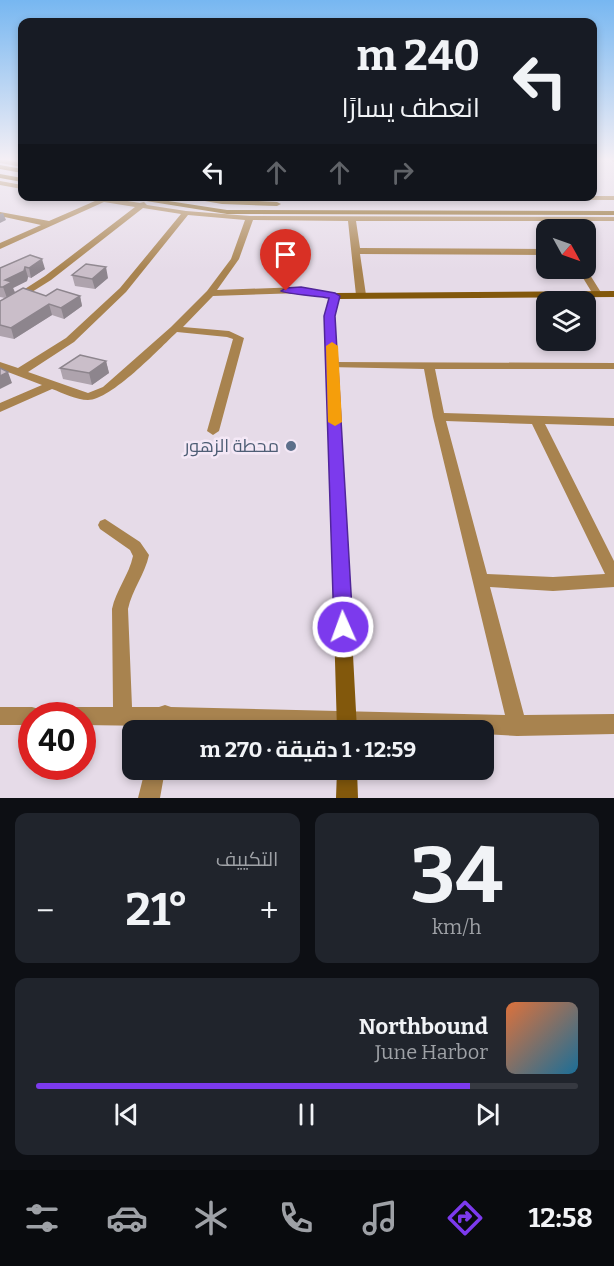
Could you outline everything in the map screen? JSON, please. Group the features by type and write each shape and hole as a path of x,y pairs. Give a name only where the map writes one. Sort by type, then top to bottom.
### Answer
{"main road":[{"path":"134,201 144,204 227,212 419,216 614,213"},
{"path":"233,201 266,204 614,205"},
{"path":"347,720 330,316 335,296 614,294"},
{"path":"347,780 347,798"}],"street":[{"path":"597,197 614,198"},
{"path":"0,246 103,201 144,204 186,213 250,218 352,219 419,216 547,219"},
{"path":"3,304 48,278 144,204"},
{"path":"20,372 70,340 123,290 186,213"},
{"path":"0,214 51,224"},
{"path":"0,365 78,395 89,397 107,390 175,329 210,293 235,259 250,218"},
{"path":"352,219 361,296"},
{"path":"596,220 614,220"},
{"path":"357,251 536,252"},
{"path":"588,279 597,294"},
{"path":"210,293 301,290 335,296"},
{"path":"175,329 229,334 239,338 213,431"},
{"path":"333,365 614,366"},
{"path":"429,365 439,417 517,726"},
{"path":"0,408 52,385"},
{"path":"439,417 614,422"},
{"path":"480,579 553,584 614,579 536,419"},
{"path":"105,525 135,546 141,555 139,567 122,593 120,609 123,715"},
{"path":"96,715 123,715 152,720"},
{"path":"0,716 18,716"},
{"path":"494,726 614,724"},
{"path":"149,798 153,780"}],"building":[{"path":"30,255 42,259 5,280 12,282 0,287 0,268"},
{"path":"86,264 106,267 92,279 72,275"},
{"path":"23,288 46,296 57,289 80,296 61,308 49,304 11,328 0,325 0,301"},
{"path":"80,355 106,361 89,373 60,368"},
{"path":"0,368 8,372 0,376"}],"slow traffic":[{"path":"332,346 335,422"}],"place":[{"name":"محطة الزهور","path":"291,446"}],"route":[{"path":"286,291 322,292 335,296 330,316 343,627"}]}
